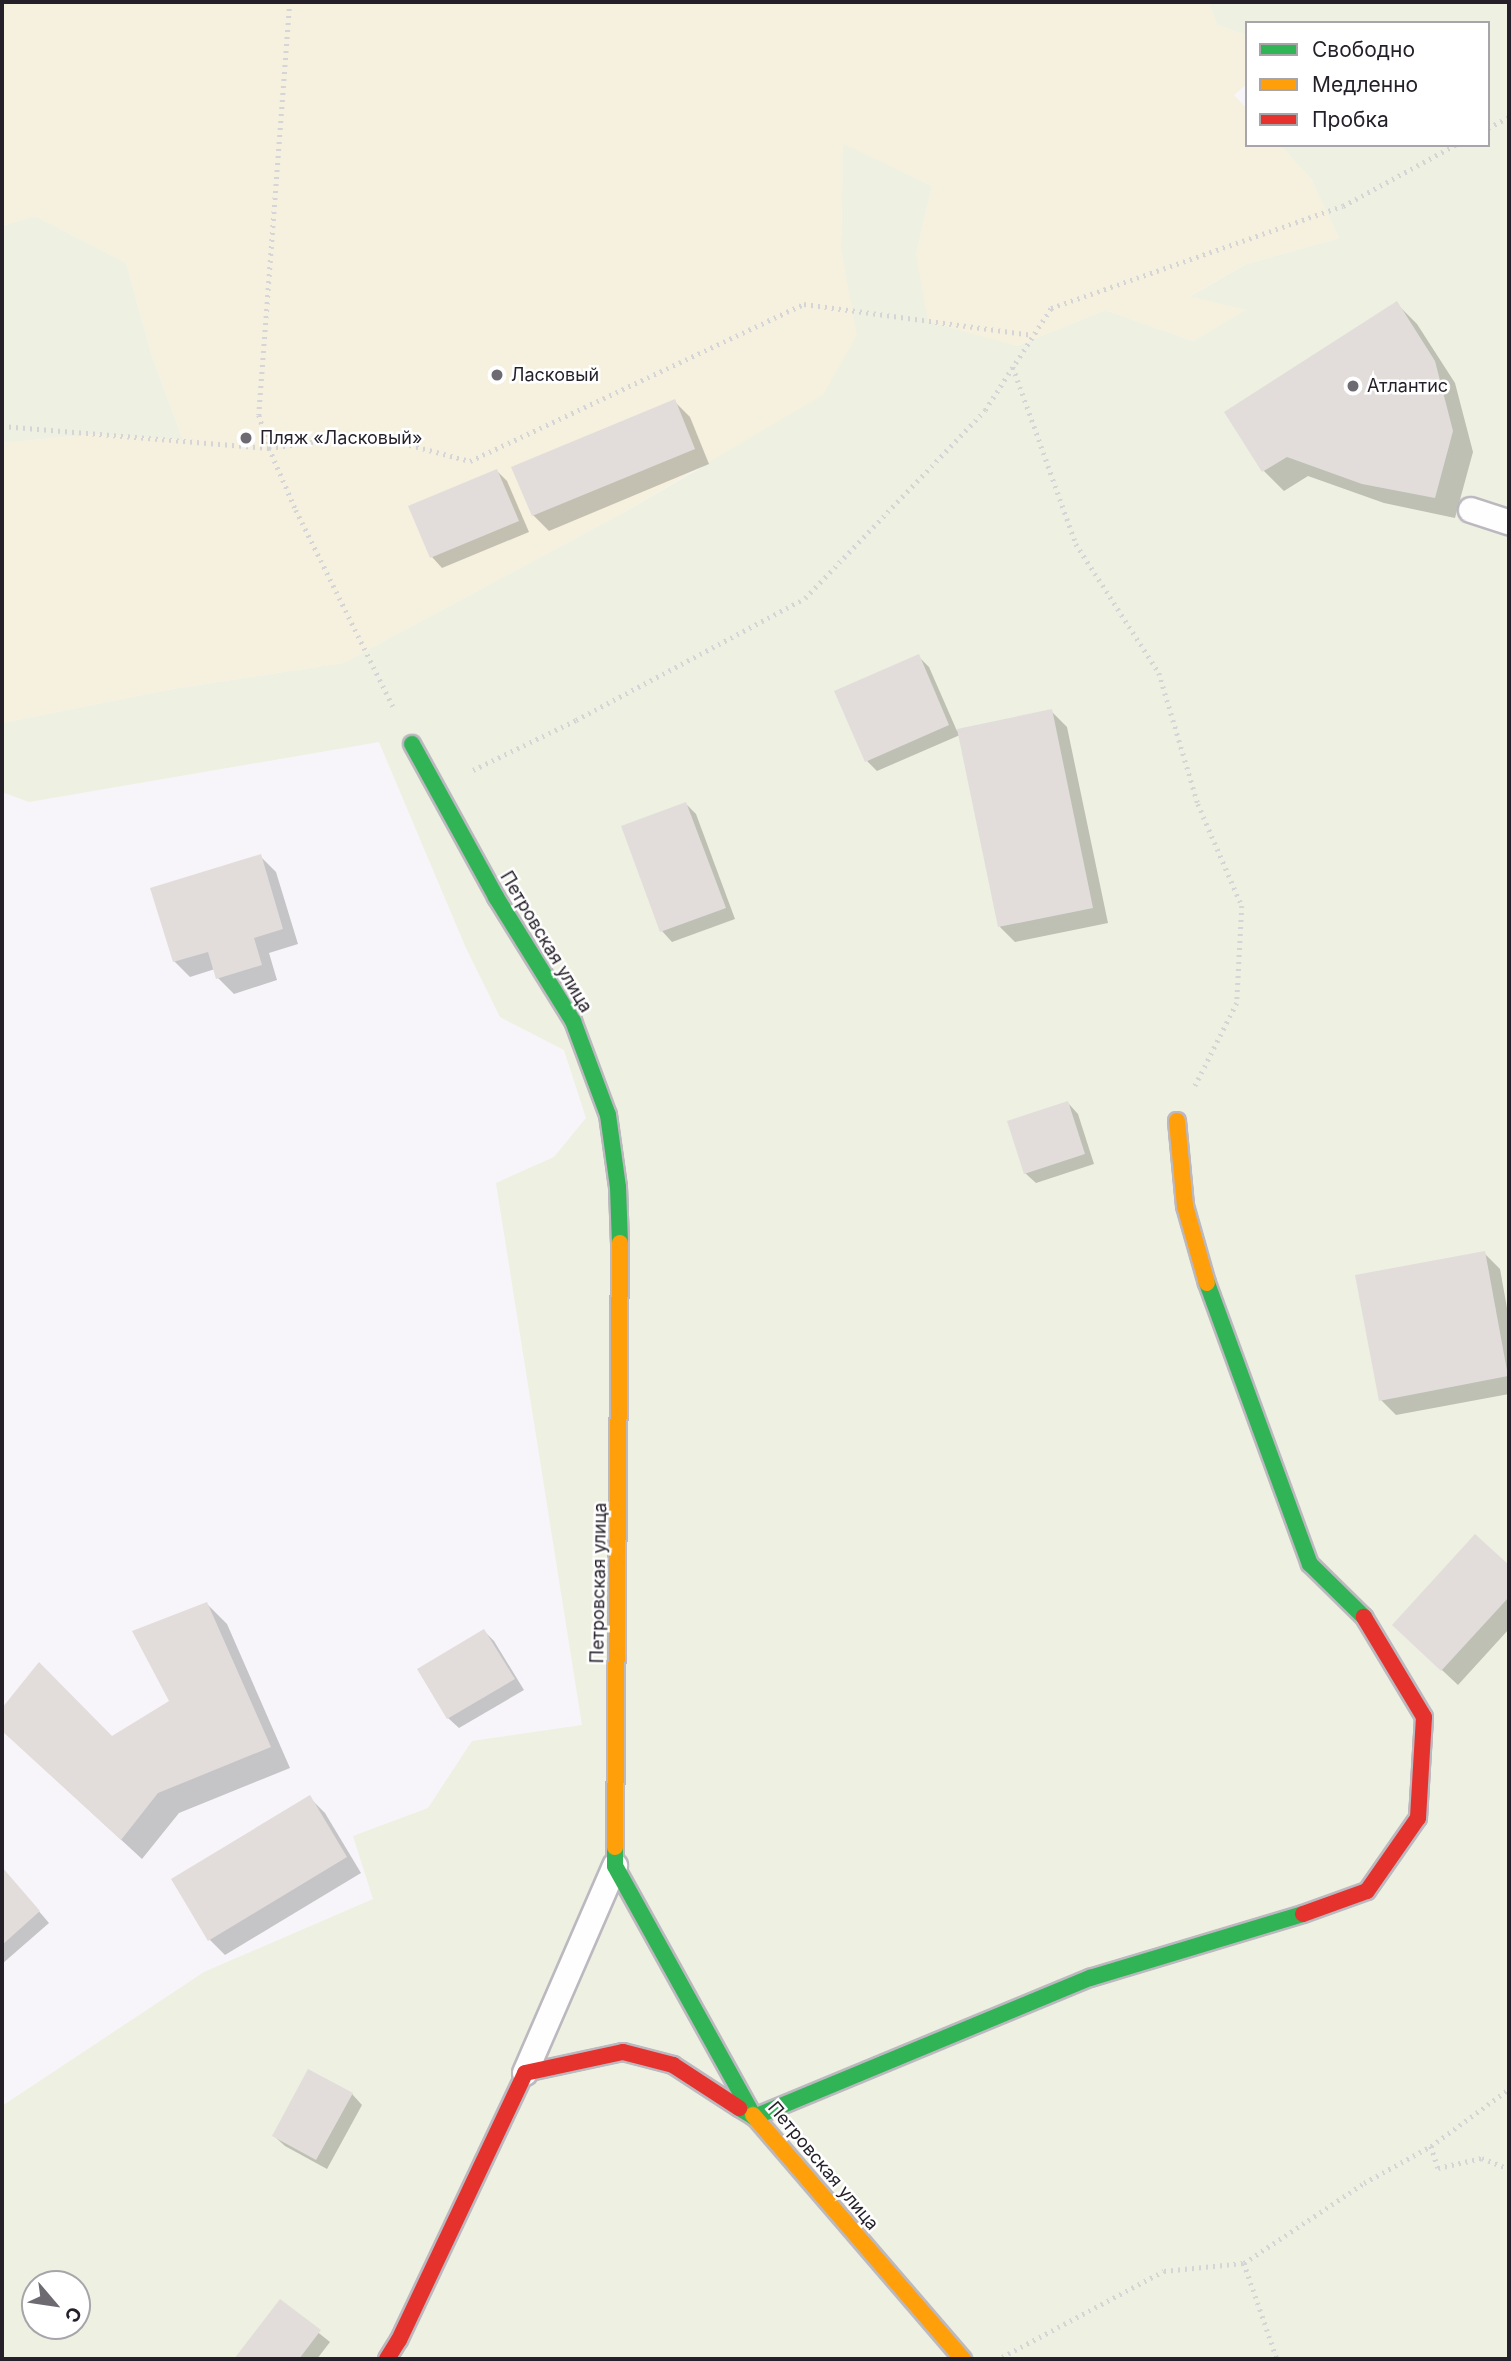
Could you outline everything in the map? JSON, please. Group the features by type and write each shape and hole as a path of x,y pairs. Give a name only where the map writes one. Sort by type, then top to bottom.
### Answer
{"street":[{"name":"Петровская улица","path":"412,744 496,897 573,1021 608,1115 618,1187 622,1278 615,1866 754,2117 963,2359"},
{"path":"387,2359 399,2340 525,2074 623,2052 673,2065 754,2117 1090,1978 1254,1931 1367,1891 1418,1818 1424,1717 1370,1623 1310,1564 1213,1302 1185,1206 1177,1121"}],"lane":[{"path":"1471,510 1509,522"},
{"path":"525,2074 615,1866"}],"path":[{"path":"290,2 259,415 269,447 296,510 412,744"},
{"path":"1490,127 1509,117"},
{"path":"435,788 576,720 805,598 985,410 1051,308 1343,206 1451,147"},
{"path":"2,426 269,447 369,433 470,461 804,304 1034,335"},
{"path":"1013,367 1076,544 1159,673 1198,804 1242,906 1237,1003 1177,1121"},
{"path":"999,2359 1164,2271 1244,2263 1364,2183 1431,2146 1509,2089"},
{"path":"1431,2146 1438,2168 1482,2158 1509,2169"},
{"path":"1244,2263 1278,2359"}],"shaded area":[{"path":"1209,2 1509,2 1509,2359 2,2359 2,2106 204,1972 373,1899 353,1836 428,1808 472,1741 582,1725 496,1183 554,1157 586,1118 564,1050 500,1017 466,948 379,742 29,802 2,792 2,723 172,689 343,663 619,515 697,470 856,335 841,249 843,143 932,186 916,255 1017,346 1105,310 1193,341 1245,310 1189,297 1246,264 1339,238 1311,179 1282,147 1490,147 1490,21 1245,21 1245,34 1217,25"},
{"path":"35,216 126,263 152,356 183,440 95,434 2,443 2,226"}],"sand":[{"name":"Ласковый","path":"2,2 1209,2 1217,25 1245,34 1245,86 1234,95 1245,107 1245,147 1282,147 1311,179 1339,238 1246,264 1190,296 1246,310 1193,341 1105,310 1017,346 928,322 916,255 932,186 843,144 841,249 857,335 823,395 619,515 343,663 172,689 2,723 2,443 95,434 183,440 152,356 126,263 35,216 2,226"}],"building":[{"name":"Атлантис","path":"1397,301 1435,361 1453,431 1435,498 1362,484 1287,457 1262,472 1224,412"},
{"path":"675,399 695,449 532,516 511,467"},
{"path":"497,469 519,521 430,558 408,506"},
{"path":"919,654 949,725 865,762 834,691"},
{"path":"1052,709 1093,908 998,927 957,729"},
{"path":"686,802 726,908 660,932 621,826"},
{"path":"261,854 283,929 254,938 262,965 216,979 208,952 173,962 150,888"},
{"path":"1068,1101 1085,1154 1024,1174 1007,1121"},
{"path":"1485,1251 1508,1376 1379,1401 1355,1275"},
{"path":"1475,1534 1509,1565 1509,1597 1441,1671 1392,1625"},
{"path":"207,1602 271,1747 158,1793 121,1840 2,1731 2,1708 39,1662 112,1736 169,1701 132,1631"},
{"path":"484,1629 515,1679 447,1719 417,1669"},
{"path":"310,1795 347,1857 208,1941 171,1879"},
{"path":"2,1867 40,1911 2,1945"},
{"path":"308,2069 353,2093 316,2160 272,2136"},
{"path":"280,2299 321,2330 299,2359 234,2359"}],"traffic: fast":[{"path":"412,744 496,897 573,1021 608,1115 618,1187 620,1243"},
{"path":"1207,1283 1310,1564 1364,1617"},
{"path":"615,1847 615,1866 753,2115"},
{"path":"739,2108 754,2117 1090,1978 1303,1914"}],"traffic: slow":[{"path":"1177,1121 1185,1206 1207,1283"},
{"path":"615,1847 620,1243"},
{"path":"753,2115 963,2359"}],"traffic: jam":[{"path":"1303,1914 1367,1891 1418,1818 1424,1717 1364,1617"},
{"path":"387,2359 399,2340 525,2073 623,2052 673,2065 739,2108"}],"place":[{"name":"Ласковый","path":"497,375"},
{"name":"Атлантис","path":"1353,386"},
{"name":"Пляж «Ласковый»","path":"246,438"}]}
